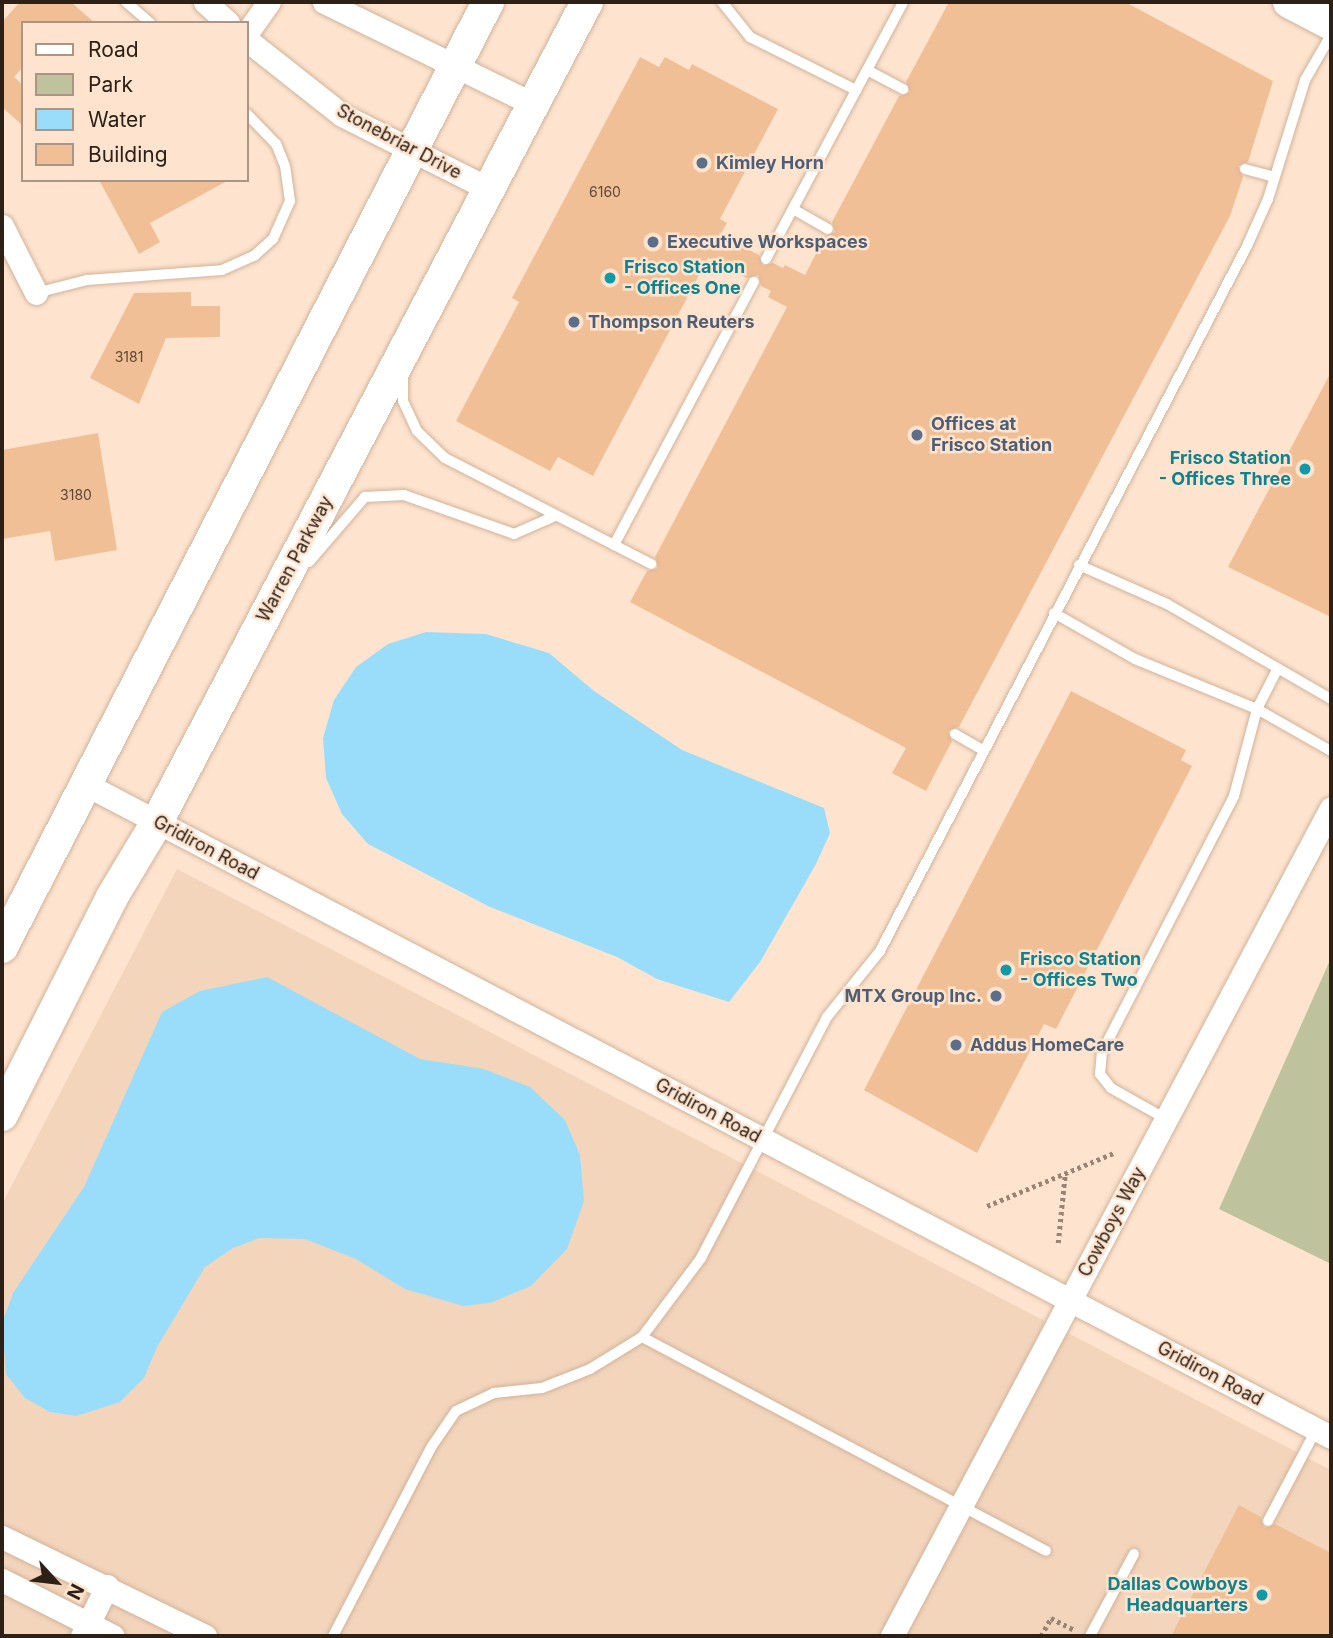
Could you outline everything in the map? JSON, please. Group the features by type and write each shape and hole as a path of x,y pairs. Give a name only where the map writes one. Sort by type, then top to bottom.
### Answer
{"main road":[{"path":"2,947 488,2"},
{"name":"Warren Parkway","path":"2,1115 112,897 157,822 587,2"},
{"path":"1289,2 1331,24"}],"street":[{"path":"205,2 226,21"},
{"path":"248,32 269,2"},
{"path":"324,2 533,104"},
{"name":"Stonebriar Drive","path":"248,41 342,115 489,188"},
{"path":"2,226 36,293"},
{"name":"Gridiron Road","path":"85,784 1324,1433"},
{"name":"Cowboys Way","path":"892,1636 1331,808"},
{"path":"2,1537 205,1636"},
{"path":"2,1580 85,1630 113,1636"},
{"path":"85,1630 107,1586"}],"lane":[{"path":"126,2 148,21"},
{"path":"722,2 750,37 856,90"},
{"path":"766,259 903,2"},
{"path":"333,1636 432,1447 456,1411 494,1393 542,1388 590,1369 642,1337 701,1258 827,1017 880,951 1247,246 1274,177 1306,80 1331,36"},
{"path":"867,70 903,89"},
{"path":"36,293 87,280 222,270 255,255 273,239 290,201 285,166 276,144 248,115"},
{"path":"1245,169 1274,177"},
{"path":"793,209 828,229"},
{"path":"614,545 754,282"},
{"path":"403,353 403,401 419,433 444,458 651,564"},
{"path":"257,632 331,533 365,498 404,495 514,534 555,516"},
{"path":"1079,565 1167,604 1331,699"},
{"path":"1054,614 1145,664 1257,709 1331,751"},
{"path":"1166,1119 1111,1088 1100,1074 1102,1052 1234,796 1257,709 1277,670"},
{"path":"955,734 984,750"},
{"path":"642,1337 1046,1551"},
{"path":"1268,1521 1324,1433"},
{"path":"1088,1636 1134,1554"}],"path":[{"path":"987,1206 1114,1153"},
{"path":"1058,1243 1065,1173"},
{"path":"1041,1636 1051,1618 1088,1636"}],"shaded area":[{"path":"177,869 1331,1470 1331,1636 2,1636 2,1204"}],"green space":[{"path":"1331,958 1331,1264 1219,1209"}],"water":[{"path":"426,632 486,634 549,653 594,691 682,750 824,808 830,833 816,864 760,962 729,1002 657,979 617,957 490,907 368,844 342,814 326,778 323,738 334,700 356,667 388,644"},
{"path":"267,977 420,1059 484,1069 530,1087 565,1120 580,1155 584,1201 567,1249 531,1286 490,1303 463,1306 405,1289 356,1259 305,1239 259,1238 233,1248 205,1267 157,1347 144,1378 120,1402 76,1416 50,1412 25,1398 6,1374 2,1323 13,1293 84,1187 162,1012 200,991"}],"building":[{"path":"20,2 71,2 93,21 21,21 21,69 14,77 21,83 21,124 2,107 2,22"},
{"name":"Offices at Frisco Station","path":"949,2 1125,2 1273,81 1248,162 1238,166 1243,177 1230,216 959,727 948,731 952,741 926,791 892,773 906,748 630,602 647,571 658,568 655,557 787,307 768,297 771,291 761,286 758,275 747,278 708,258 593,476 558,457 550,471 456,421 519,302 512,298 640,57 659,67 665,57 689,70 692,64 778,109 720,219 727,223 720,235 759,255 763,266 773,263 783,268 785,265 805,275 825,236 835,232 832,222 899,96 910,92 906,82"},
{"path":"100,182 225,182 150,223 160,242 139,254"},
{"path":"191,292 191,306 220,306 220,337 166,338 139,404 90,378 134,293"},
{"name":"Frisco Station - Offices Three","path":"1331,372 1331,617 1228,567"},
{"path":"98,433 117,550 55,561 50,531 2,539 2,450"},
{"name":"Frisco Station - Offices Two","path":"1071,691 1186,750 1181,760 1192,766 1056,1029 1044,1024 977,1153 864,1090"},
{"name":"Dallas Cowboys Headquarters","path":"1239,1505 1261,1517 1264,1528 1275,1524 1331,1553 1331,1636 1171,1636"}],"place":[{"name":"Kimley Horn","path":"702,163"},
{"name":"Executive Workspaces","path":"653,242"},
{"name":"Frisco Station - Offices One","path":"610,278"},
{"name":"Thompson Reuters","path":"574,322"},
{"name":"Offices at Frisco Station","path":"917,435"},
{"name":"Frisco Station - Offices Three","path":"1305,469"},
{"name":"Frisco Station - Offices Two","path":"1006,970"},
{"name":"MTX Group Inc.","path":"996,996"},
{"name":"Addus HomeCare","path":"956,1045"},
{"name":"Dallas Cowboys Headquarters","path":"1262,1595"}]}
